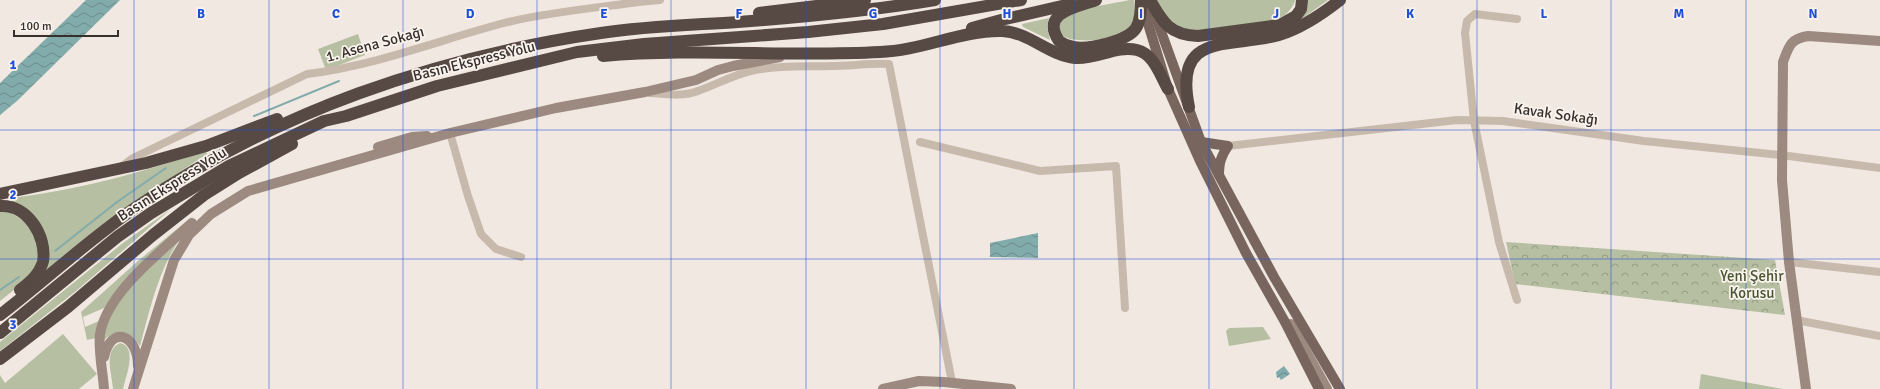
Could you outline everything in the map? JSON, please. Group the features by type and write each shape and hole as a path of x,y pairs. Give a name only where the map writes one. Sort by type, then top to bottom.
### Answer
{"highway":[{"path":"622,30 671,22 843,1 865,0"},
{"name":"Basın Ekspress Yolu","path":"0,315 118,220 176,182 219,156 272,129 362,91 404,77 489,54 549,41 622,30 861,11 935,0"},
{"name":"Basın Ekspress Yolu","path":"0,333 117,237 167,203 229,166 314,125 437,86 510,67 577,52 644,44 808,32 883,24 1021,0"},
{"path":"924,45 956,33 1001,20 1092,0"},
{"path":"1096,0 1067,10 1058,16 1054,23 1054,30 1059,41 1073,47 1083,48 1123,38 1137,27 1141,0"},
{"path":"1150,0 1167,27 1185,36 1198,36 1280,25 1296,16 1301,9 1302,0"},
{"path":"1189,107 1185,90 1186,77 1188,67 1199,53 1216,45 1266,38 1291,32 1312,20 1340,0"},
{"path":"553,58 664,52 882,52 975,34 1003,31 1023,36 1057,53 1076,58 1122,50 1137,50 1149,56 1168,89"},
{"path":"0,194 116,171 206,146 338,94 354,90 362,91"},
{"path":"0,359 68,307 153,235 204,195 262,160 330,126 346,116"},
{"path":"0,206 13,208 24,213 36,228 43,247 42,261 38,272 32,280 0,308"}],"main road":[{"path":"1141,0 1165,74 1168,89 1200,161 1246,253 1285,322 1316,387"},
{"path":"1150,0 1201,142 1274,277 1340,389"},
{"path":"1806,389 1789,262 1781,155 1783,62 1790,46 1797,38 1808,36 1880,41"},
{"path":"133,389 174,260 189,235 211,214 248,191 450,132 556,108 645,92 696,80 718,70 733,66 812,52"},
{"path":"104,389 100,335 112,303 128,284 208,208 243,187 262,181 412,137 435,137"},
{"path":"1201,142 1228,146 1222,154 1219,162 1219,175"},
{"path":"1246,253 1279,303 1327,389"},
{"path":"102,364 107,346 111,341 119,337 127,338 134,346 138,355 138,372"},
{"path":"883,389 919,381 952,382 1011,389"}],"street":[{"name":"1. Asena Sokağı","path":"116,171 133,158 307,74 326,72 384,58 506,22 660,0"},
{"path":"1517,300 1499,242 1474,121 1465,33 1467,21 1475,14 1518,19"},
{"path":"645,92 678,94 689,93 698,91 733,76 755,70 787,66 889,64 952,382"},
{"name":"Kavak Sokağı","path":"1228,146 1457,120 1503,121 1644,140 1781,155 1880,168"},
{"path":"450,132 468,196 481,234 496,249 521,256"},
{"path":"920,142 1040,171 1116,166 1125,308"},
{"path":"1789,262 1880,272"},
{"path":"1796,320 1880,336"}],"green space":[{"path":"1134,0 1135,13 1131,25 1125,32 1112,38 1093,40 1075,40 1061,35 1060,22 1067,15 1084,9"},
{"path":"1156,0 1295,1 1291,9 1286,14 1270,21 1201,30 1185,30 1167,20"},
{"path":"1308,0 1328,0 1296,23"},
{"path":"1049,18 1047,27 1050,40 1023,27 1022,24"},
{"path":"358,34 365,55 326,70 318,49"},
{"path":"206,151 207,154 123,211 43,274 45,250 44,231 40,223 33,216 24,209 11,203 12,198 37,195 86,185 158,166"},
{"path":"171,209 76,291 0,351 0,342 123,243"},
{"path":"0,211 10,212 30,225 39,248 35,268 29,278 0,301"},
{"path":"194,215 114,294 104,308 83,317 85,327 99,321 96,338 87,340 81,312 138,261"},
{"path":"179,240 165,265 160,278 140,346 132,337 123,333 113,334 103,341 107,325 113,311 122,297 143,273"},
{"name":"Yeni Şehir Korusu","path":"1506,242 1775,260 1785,315 1515,284"},
{"path":"1263,327 1271,339 1229,346 1226,331 1229,328"},
{"path":"63,334 97,374 79,389 0,389 0,375 5,383"},
{"path":"120,343 125,346 130,356 128,370 123,389 113,389 110,370 110,357 112,351"},
{"path":"1701,374 1783,389 1699,389"}],"water":[{"path":"86,0 120,0 17,101 0,115 0,83"},
{"path":"1038,233 1038,258 990,257 990,243"},
{"path":"1284,366 1290,374 1281,380 1279,377 1277,378 1276,372"}],"waterway":[{"path":"254,116 339,81"},
{"path":"55,251 117,202 166,168"},
{"path":"0,290 19,277"}]}
